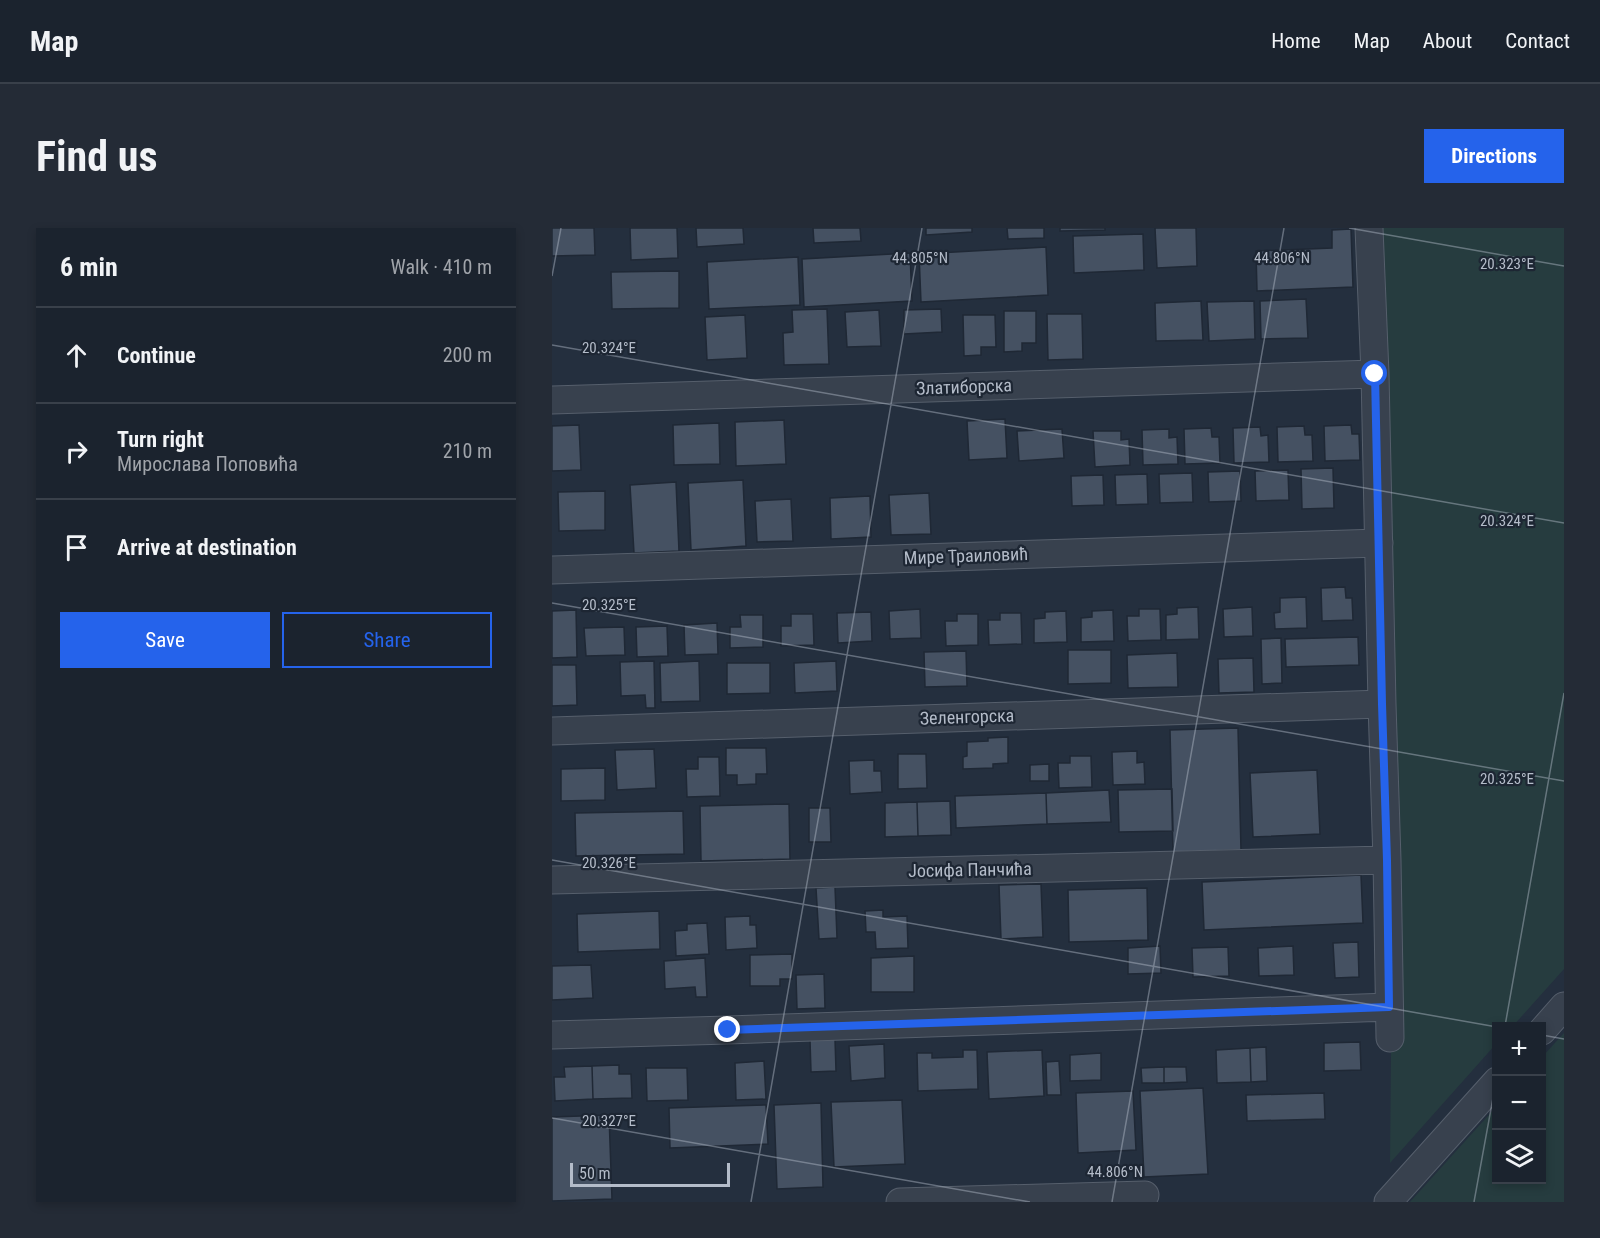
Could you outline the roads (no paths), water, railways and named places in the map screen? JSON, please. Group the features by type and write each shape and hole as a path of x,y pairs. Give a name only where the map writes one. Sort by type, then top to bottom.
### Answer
{"street":[{"path":"1369,228 1380,543 1390,1038"},
{"name":"Златиборска","path":"552,400 1375,374"},
{"name":"Мире Траиловић","path":"552,570 1380,543"},
{"name":"Зеленгорска","path":"552,731 1382,704"},
{"name":"Јосифа Панчића","path":"552,880 1387,860"},
{"path":"1546,1026 1564,1006"},
{"path":"552,1035 1389,1007"},
{"path":"1388,1202 1492,1087"},
{"path":"900,1202 1145,1195"}]}
